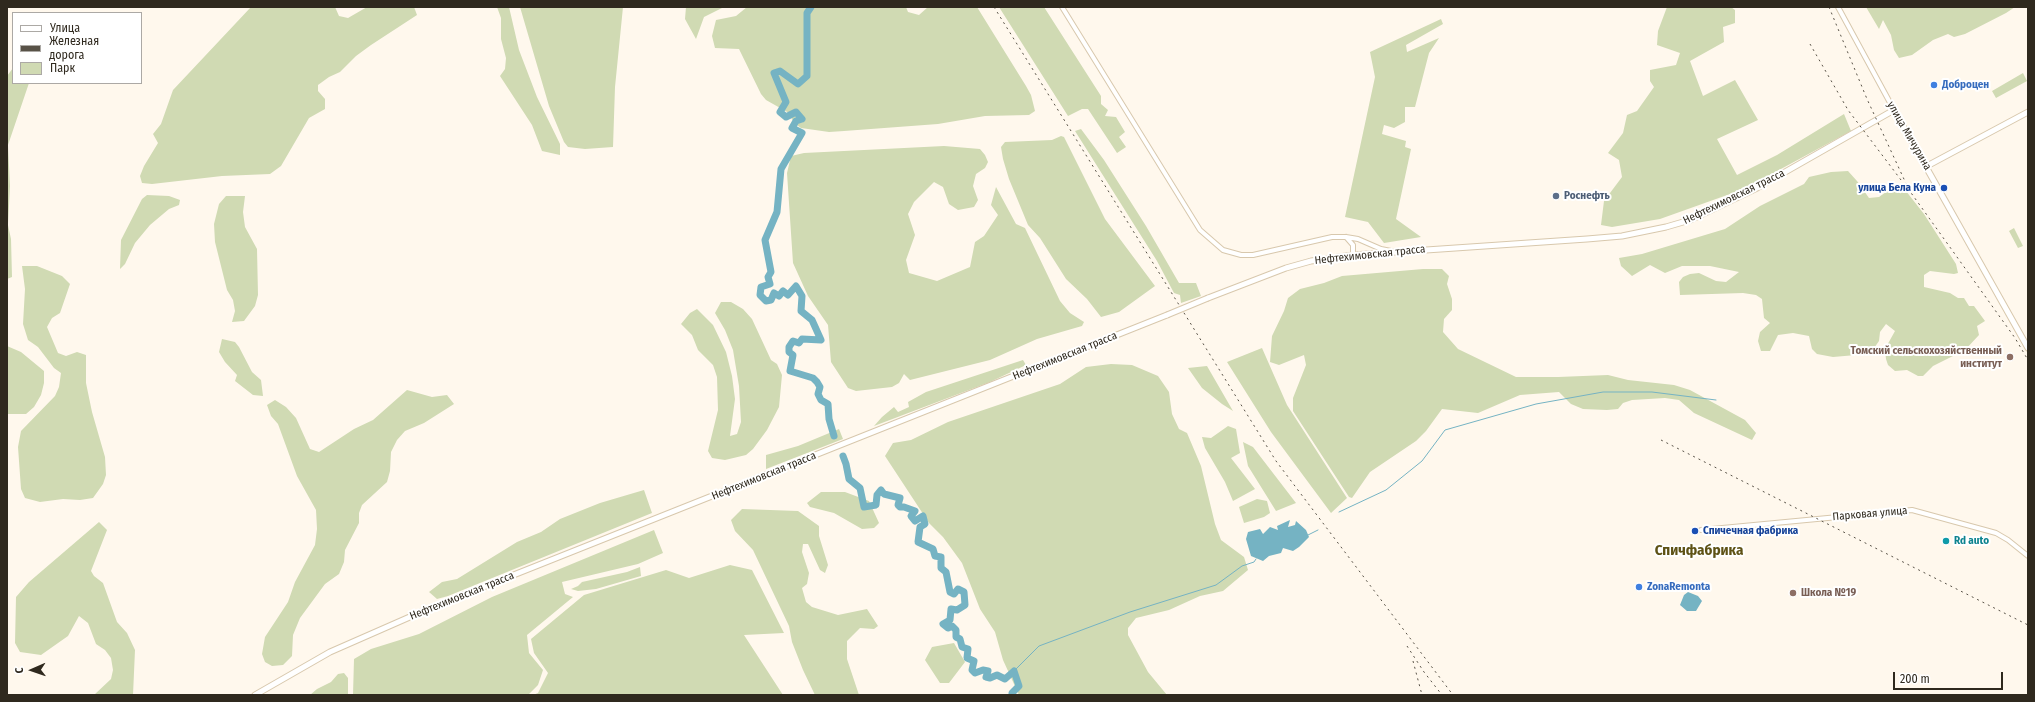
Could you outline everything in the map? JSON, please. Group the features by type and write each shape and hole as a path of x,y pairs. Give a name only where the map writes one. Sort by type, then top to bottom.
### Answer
{"main road":[{"name":"улица Мичурина","path":"1894,110 1927,166 2028,348"},
{"name":"Нефтехимовская трасса","path":"255,695 330,652 421,612 1286,268 1311,261 1391,251 1622,236 1680,223 1757,188 1894,110"},
{"path":"1927,166 2028,112"}],"street":[{"path":"1062,7 1200,230 1223,250 1241,255 1254,255 1332,237 1346,237 1358,239 1381,249 1391,251"},
{"name":"улица Мичурина","path":"1838,7 1894,110"},
{"path":"1346,237 1353,245 1353,255"},
{"name":"Парковая улица","path":"1701,530 1912,510 1996,533 2008,540 2028,556"}],"green space":[{"path":"251,7 335,7 339,16 348,18 367,7 414,7 417,15 356,56 340,72 329,77 318,85 318,91 325,99 325,109 309,118 281,166 270,174 222,176 152,184 142,183 140,176 144,166 158,143 153,134 161,124 173,90"},
{"path":"497,7 509,7 519,50 537,97 560,144 560,155 542,151 532,125 500,76 505,69 506,58 501,39 501,18"},
{"path":"520,7 623,7 615,87 613,147 585,149 568,147 564,142 549,106"},
{"path":"686,7 724,7 704,17 696,39 685,19"},
{"path":"747,7 906,7 908,12 919,15 928,7 977,7 1026,86 1031,95 1035,111 1029,115 985,116 938,124 844,131 829,132 801,128 794,123 789,113 766,100 761,94 739,49 715,48 712,36 716,20 736,16"},
{"path":"999,7 1044,7 1101,96 1101,104 1108,110 1105,116 1116,117 1125,132 1119,137 1126,147 1117,153 1088,109 1082,109 1068,116"},
{"path":"1667,7 1731,7 1735,10 1735,23 1723,27 1724,42 1690,61 1703,96 1735,80 1758,120 1717,139 1737,175 1777,155 1844,114 1851,131 1744,189 1660,219 1612,227 1601,225 1604,201 1622,177 1619,160 1608,153 1623,133 1627,115 1637,111 1654,87 1650,81 1650,70 1676,65 1680,53 1657,45 1658,31"},
{"path":"1866,7 2015,7 1965,34 1954,37 1948,34 1933,40 1912,55 1899,58 1894,50 1891,35 1883,20 1879,29"},
{"path":"1441,19 1443,24 1406,45 1407,52 1439,38 1429,53 1415,107 1405,107 1405,122 1394,128 1384,125 1382,134 1406,141 1405,147 1411,149 1396,219 1421,237 1384,243 1368,222 1345,217 1375,77 1370,52"},
{"path":"12,69 12,84 29,84 8,145 10,186 8,225 11,239 12,277 7,279 7,76"},
{"path":"2023,73 2027,81 1996,98 1992,91"},
{"path":"1081,129 1104,160 1146,226 1179,283 1196,283 1201,296 1181,303 1180,295 1174,293 1157,261 1075,131"},
{"path":"1061,136 1064,137 1105,219 1155,286 1119,312 1101,317 1087,299 1066,279 1040,238 1028,225 1009,179 1003,159 1001,147 1005,142 1052,140"},
{"path":"944,146 980,149 985,155 988,162 985,168 976,174 973,186 978,200 974,207 958,210 949,204 943,187 934,182 914,202 908,214 915,235 906,260 909,273 937,281 970,267 975,242 984,236 998,215 991,205 996,187 1016,224 1025,228 1060,301 1070,313 1084,322 1082,326 1037,339 990,360 910,380 904,374 899,383 892,387 856,391 848,388 831,362 828,325 808,296 793,263 787,173 791,156 804,153"},
{"path":"1848,171 1869,198 1879,197 1893,187 1902,186 1924,214 1956,264 1958,273 1954,274 1930,271 1924,275 1924,287 1950,293 1958,298 1964,298 1969,306 1974,306 1985,321 1977,326 1979,335 1965,350 1933,366 1923,376 1918,376 1907,370 1895,371 1888,365 1885,349 1895,331 1886,324 1880,332 1879,341 1872,351 1856,355 1833,357 1817,354 1812,349 1809,336 1793,333 1778,335 1770,351 1761,351 1758,341 1760,332 1770,323 1764,318 1762,299 1756,295 1743,293 1680,295 1679,282 1683,277 1690,274 1699,273 1716,281 1726,282 1739,272 1710,266 1682,266 1665,273 1650,265 1632,276 1621,266 1619,258 1642,254 1725,229 1760,206 1804,184 1809,177 1831,172"},
{"path":"147,195 169,196 180,200 179,205 169,209 150,225 135,243 125,264 120,269 121,240 142,199"},
{"path":"226,196 245,196 243,212 245,227 257,249 258,295 255,306 244,321 232,322 235,311 233,300 227,290 215,242 214,224 219,204"},
{"path":"2014,228 2023,246 2018,248 2009,231"},
{"path":"22,266 37,266 62,276 70,284 60,313 52,318 47,327 58,353 66,356 77,352 86,355 86,383 92,412 105,457 106,475 103,484 93,498 80,500 63,499 40,502 25,498 21,489 18,447 21,431 55,396 59,387 61,373 54,368 38,347 28,340 23,324 25,289"},
{"path":"1423,269 1442,269 1449,276 1447,284 1452,299 1452,310 1444,319 1443,332 1458,349 1516,377 1608,375 1628,380 1674,385 1690,390 1745,420 1756,433 1752,440 1694,413 1679,400 1665,398 1632,400 1623,403 1618,409 1607,410 1583,409 1571,404 1559,392 1520,395 1478,413 1442,409 1426,431 1416,441 1370,472 1352,498 1349,497 1293,411 1293,398 1306,365 1304,355 1279,365 1270,362 1272,336 1284,311 1288,298 1300,289 1324,283 1342,276"},
{"path":"721,302 731,302 743,309 752,319 771,360 777,364 782,375 779,407 767,430 753,449 746,455 725,460 712,458 708,451 718,410 717,377 713,365 698,350 692,335 681,324 690,313 697,309 713,325 726,352 732,376 735,399 730,436 737,434 741,422 739,386 733,350 725,330 715,313"},
{"path":"222,339 235,342 239,347 252,372 261,380 263,396 253,395 235,381 237,375 225,362 219,352"},
{"path":"7,346 21,352 44,371 44,383 41,395 34,407 26,414 7,414"},
{"path":"1262,348 1287,405 1347,498 1331,513 1271,432 1227,362"},
{"path":"1023,360 1026,365 990,382 874,426 894,407 898,412 909,407 908,402 926,392"},
{"path":"1111,364 1132,365 1158,376 1169,392 1172,414 1179,429 1187,433 1201,466 1215,524 1221,540 1244,557 1248,570 1223,591 1200,596 1169,610 1136,618 1128,628 1128,635 1148,672 1167,695 1019,695 1003,660 995,632 980,609 962,563 943,537 929,523 885,456 893,443 911,440 948,422 1060,384 1086,367"},
{"path":"1207,366 1233,411 1202,388 1188,368"},
{"path":"407,390 432,397 447,395 454,404 424,423 405,431 397,440 391,452 390,471 387,482 362,505 359,513 359,523 345,550 344,562 339,574 325,584 300,618 293,635 292,656 283,665 272,666 265,662 262,654 265,637 288,602 295,582 315,545 317,529 316,510 297,476 278,424 271,416 267,405 275,400 286,407 296,418 310,449 319,452 354,429 373,420"},
{"path":"1228,426 1236,429 1240,453 1231,458 1255,489 1233,501 1225,482 1205,448 1202,437 1211,438"},
{"path":"839,429 843,439 766,469 766,455 798,446"},
{"path":"1243,442 1253,447 1296,503 1276,511 1248,466"},
{"path":"644,490 652,513 448,596 437,599 429,592 442,582 457,579 517,542 541,532 560,519 600,503"},
{"path":"821,492 845,492 869,501 879,523 874,528 862,529 834,513 810,507 807,503"},
{"path":"1257,499 1267,501 1270,513 1264,517 1244,523 1239,507"},
{"path":"742,509 798,511 819,526 819,536 828,565 825,573 820,570 808,544 803,544 802,552 809,573 807,584 802,588 806,602 812,607 838,615 867,609 878,626 874,629 860,628 847,641 847,659 859,695 815,695 792,642 789,626 753,550 735,531 731,520"},
{"path":"99,522 107,530 91,571 94,576 103,583 117,622 127,633 135,650 133,695 94,695 111,679 113,670 111,658 105,650 96,644 88,623 79,616 68,636 41,655 20,652 15,643 16,597 29,582"},
{"path":"654,530 663,553 638,564 562,582 565,594 573,597 527,635 529,653 543,670 538,685 528,695 353,695 354,659 371,649 419,634 492,597"},
{"path":"730,565 752,570 784,633 744,635 783,695 533,695 538,693 548,673 534,653 531,639 584,595 666,570 689,578"},
{"path":"640,567 641,576 596,589 578,591 571,589 578,586 582,582 627,572"},
{"path":"954,643 965,662 949,683 940,683 925,660 932,647"},
{"path":"344,673 348,678 348,695 310,695 317,689 331,682 338,674"}],"water":[{"path":"1290,520 1288,527 1295,525 1296,521 1306,530 1309,537 1299,547 1293,551 1283,548 1281,553 1269,556 1263,561 1251,556 1246,539 1248,532 1260,529 1263,534 1270,527 1278,530 1277,526"},
{"path":"1688,592 1698,596 1702,601 1696,611 1687,611 1680,605 1684,595"}],"waterway":[{"path":"811,7 807,13 807,76 798,84 780,71 774,73 786,102 780,112 786,117 796,112 802,119 796,121 792,128 802,133 781,169 777,212 765,240 771,272 768,277 770,284 761,287 760,295 766,301 771,300 774,293 779,296 783,291 788,295 796,286 802,296 801,311 812,320 821,340 802,339 799,343 793,341 789,347 789,352 793,355 790,371 813,378 817,382 820,387 818,394 821,400 828,404 829,419 834,436"},
{"path":"1339,512 1386,490 1422,461 1445,430 1536,404 1603,392 1652,392 1716,400"},
{"path":"843,456 849,479 860,488 864,507 876,505 877,495 881,490 884,494 900,498 898,505 900,507 915,511 911,516 915,521 923,516 925,524 920,527 918,542 933,549 935,556 941,557 941,568 946,572 950,592 954,594 958,589 964,592 965,605 957,610 951,609 950,620 943,624 948,628 952,626 956,630 956,637 960,639 962,647 968,649 967,658 974,661 972,670 975,673 983,670 988,671 986,677 990,678 997,675 1005,679 1014,671 1019,686 1012,693 1012,695"},
{"path":"1308,535 1318,530"},
{"path":"1014,671 1039,646 1130,612 1216,585 1242,566 1254,562 1256,559"}],"railway":[{"path":"994,7 1276,461 1453,695"},
{"path":"1829,7 1867,99 1909,190 2015,338 2028,360"},
{"path":"1810,44 1848,110 1901,180"},
{"path":"1661,440 2028,625"},
{"path":"1407,646 1424,672 1442,695"},
{"path":"1413,661 1422,695"}],"place":[{"name":"Доброцен","path":"1934,85"},
{"name":"улица Бела Куна","path":"1944,188"},
{"name":"Роснефть","path":"1556,196"},
{"name":"Томский сельскохозяйственный институт","path":"2010,357"},
{"name":"Спичечная фабрика","path":"1695,531"},
{"name":"Rd auto","path":"1946,541"},
{"name":"ZonaRemonta","path":"1639,587"},
{"name":"Школа №19","path":"1793,593"}],"district":[{"name":"Спичфабрика","path":"1699,551"}]}
